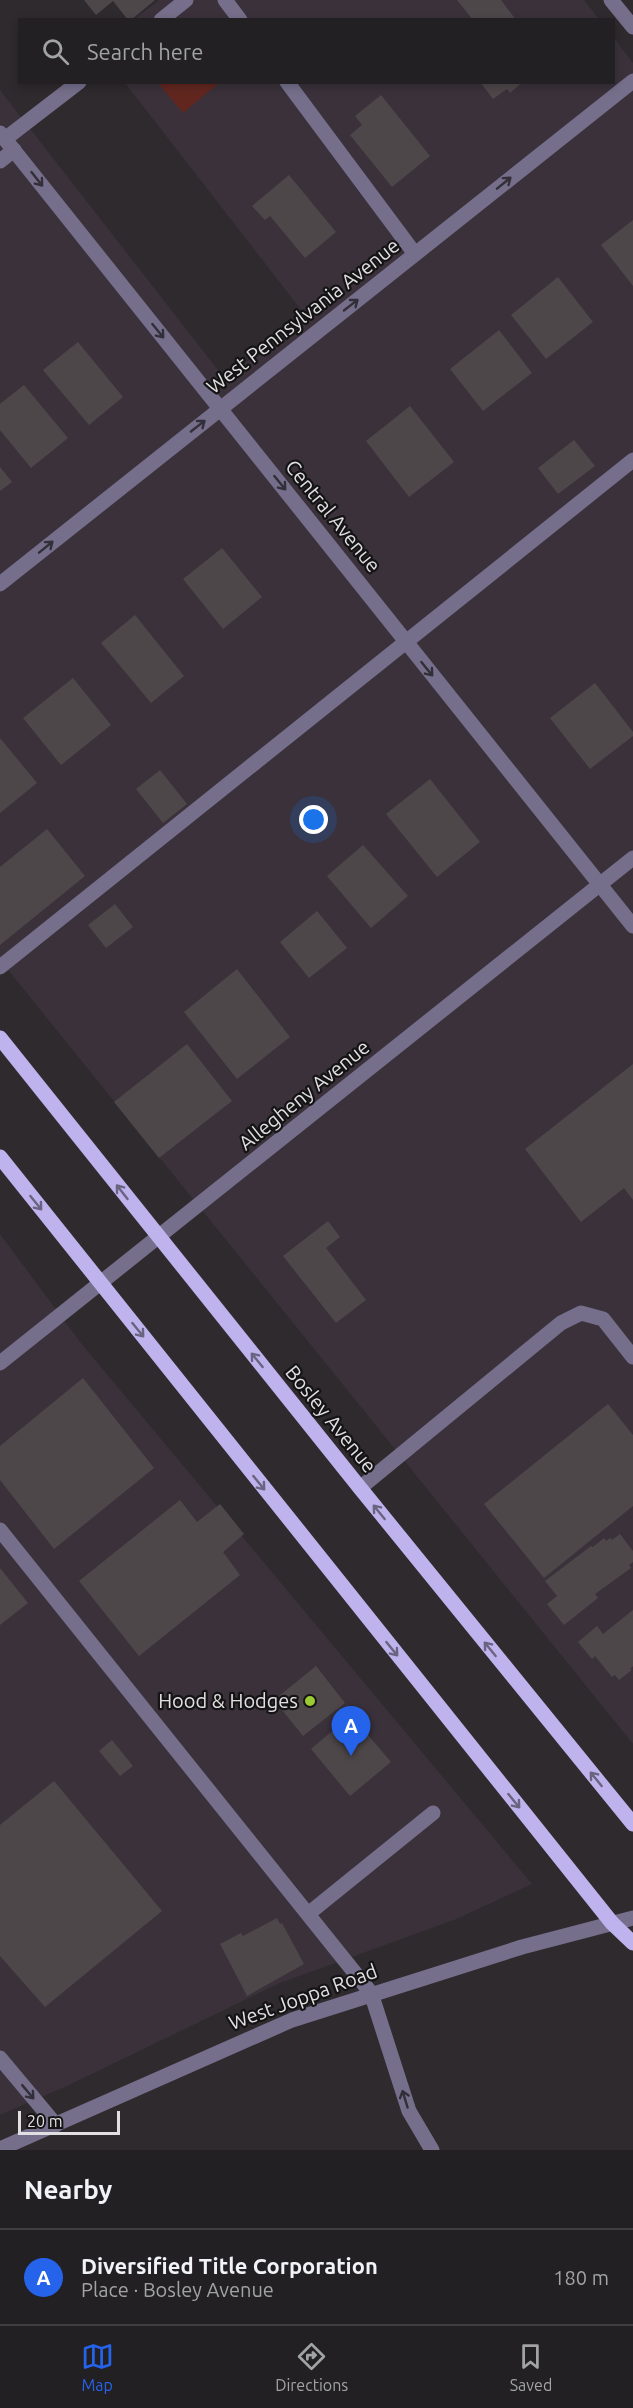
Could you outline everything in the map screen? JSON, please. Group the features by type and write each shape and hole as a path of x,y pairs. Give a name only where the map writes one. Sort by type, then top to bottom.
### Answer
{"main road":[{"name":"Bosley Avenue","path":"0,1038 360,1488 633,1824"},
{"path":"0,1157 612,1923 633,1943"}],"street":[{"path":"164,18 186,0"},
{"path":"225,0 238,18"},
{"path":"611,0 633,27"},
{"name":"West Pennsylvania Avenue","path":"0,584 633,81"},
{"path":"0,161 6,141 77,84"},
{"path":"288,84 415,254"},
{"name":"Central Avenue","path":"6,141 633,926"},
{"path":"0,967 405,640 633,460"},
{"name":"Allegheny Avenue","path":"0,1363 633,858"},
{"path":"360,1488 561,1323 581,1313 603,1319 633,1357"},
{"path":"0,1530 371,1993 408,2111 432,2150"},
{"path":"308,1914 433,1813"},
{"name":"West Joppa Road","path":"9,2147 292,2020 371,1993 522,1947 633,1918"},
{"path":"0,2058 56,2125"}],"shaded area":[{"path":"159,0 584,0 598,18 136,18"},
{"path":"615,39 633,63 633,1744 0,960 0,90 225,379 305,315 126,84 615,84"},
{"path":"159,84 218,84 183,113"},
{"path":"0,1234 81,1343 532,1884 454,1920 280,1983 67,2086 0,2115"}],"building":[{"path":"84,0 155,0 133,18 126,18 113,1 96,15"},
{"path":"457,0 501,0 514,18 471,18"},
{"path":"482,84 521,84 510,93 507,89 493,99"},
{"path":"381,95 430,156 392,187 350,135 362,125 355,116"},
{"path":"289,175 336,232 305,258 270,216 265,220 252,206"},
{"path":"633,220 633,286 601,245"},
{"path":"558,277 593,322 546,359 511,315"},
{"path":"499,330 532,373 483,411 450,369"},
{"path":"78,342 123,397 89,425 43,370"},
{"path":"24,385 68,438 31,468 0,430 0,404"},
{"path":"410,406 454,462 409,497 366,441"},
{"path":"574,440 595,466 558,494 538,468"},
{"path":"0,467 12,482 0,491"},
{"path":"222,548 262,597 223,629 183,579"},
{"path":"135,615 184,676 151,703 101,643"},
{"path":"73,678 111,725 61,765 23,718"},
{"path":"595,683 633,732 633,736 590,769 550,718"},
{"path":"0,738 37,783 0,813"},
{"path":"160,770 187,804 163,823 136,789"},
{"path":"430,779 480,842 437,877 386,814"},
{"path":"47,829 85,876 0,945 0,867"},
{"path":"363,845 408,896 371,928 327,876"},
{"path":"115,904 133,927 106,948 88,925"},
{"path":"317,911 347,948 309,978 280,942"},
{"path":"237,969 290,1037 237,1079 184,1012"},
{"path":"187,1044 232,1101 159,1158 114,1102"},
{"path":"633,1064 633,1200 624,1188 581,1222 525,1149"},
{"path":"328,1221 340,1237 326,1248 366,1300 336,1323 283,1256"},
{"path":"83,1378 154,1468 54,1549 0,1480 0,1446"},
{"path":"608,1404 633,1435 633,1506 544,1578 484,1504"},
{"path":"180,1500 197,1522 220,1504 244,1534 223,1552 240,1575 139,1656 79,1581"},
{"path":"620,1534 633,1551 633,1562 629,1565 631,1568 595,1594 598,1598 564,1625 547,1604 557,1596 545,1581 591,1546 593,1547 604,1538 606,1541 610,1538 612,1540"},
{"path":"0,1568 28,1603 0,1625"},
{"path":"633,1610 633,1666 630,1669 632,1670 619,1680 615,1675 612,1677 595,1656 592,1659 578,1642 597,1626 603,1634"},
{"name":"Hood & Hodges","path":"316,1666 345,1703 303,1736 274,1700"},
{"path":"351,1715 391,1762 350,1796 311,1749"},
{"path":"112,1740 133,1766 120,1776 99,1751"},
{"path":"54,1781 162,1911 45,2007 0,1956 0,1825"},
{"path":"277,1918 304,1964 247,1996 220,1944 241,1933 243,1936"}],"place":[{"name":"Hood & Hodges","path":"310,1701"},
{"name":"Diversified Title Corporation","path":"351,1756"}]}
